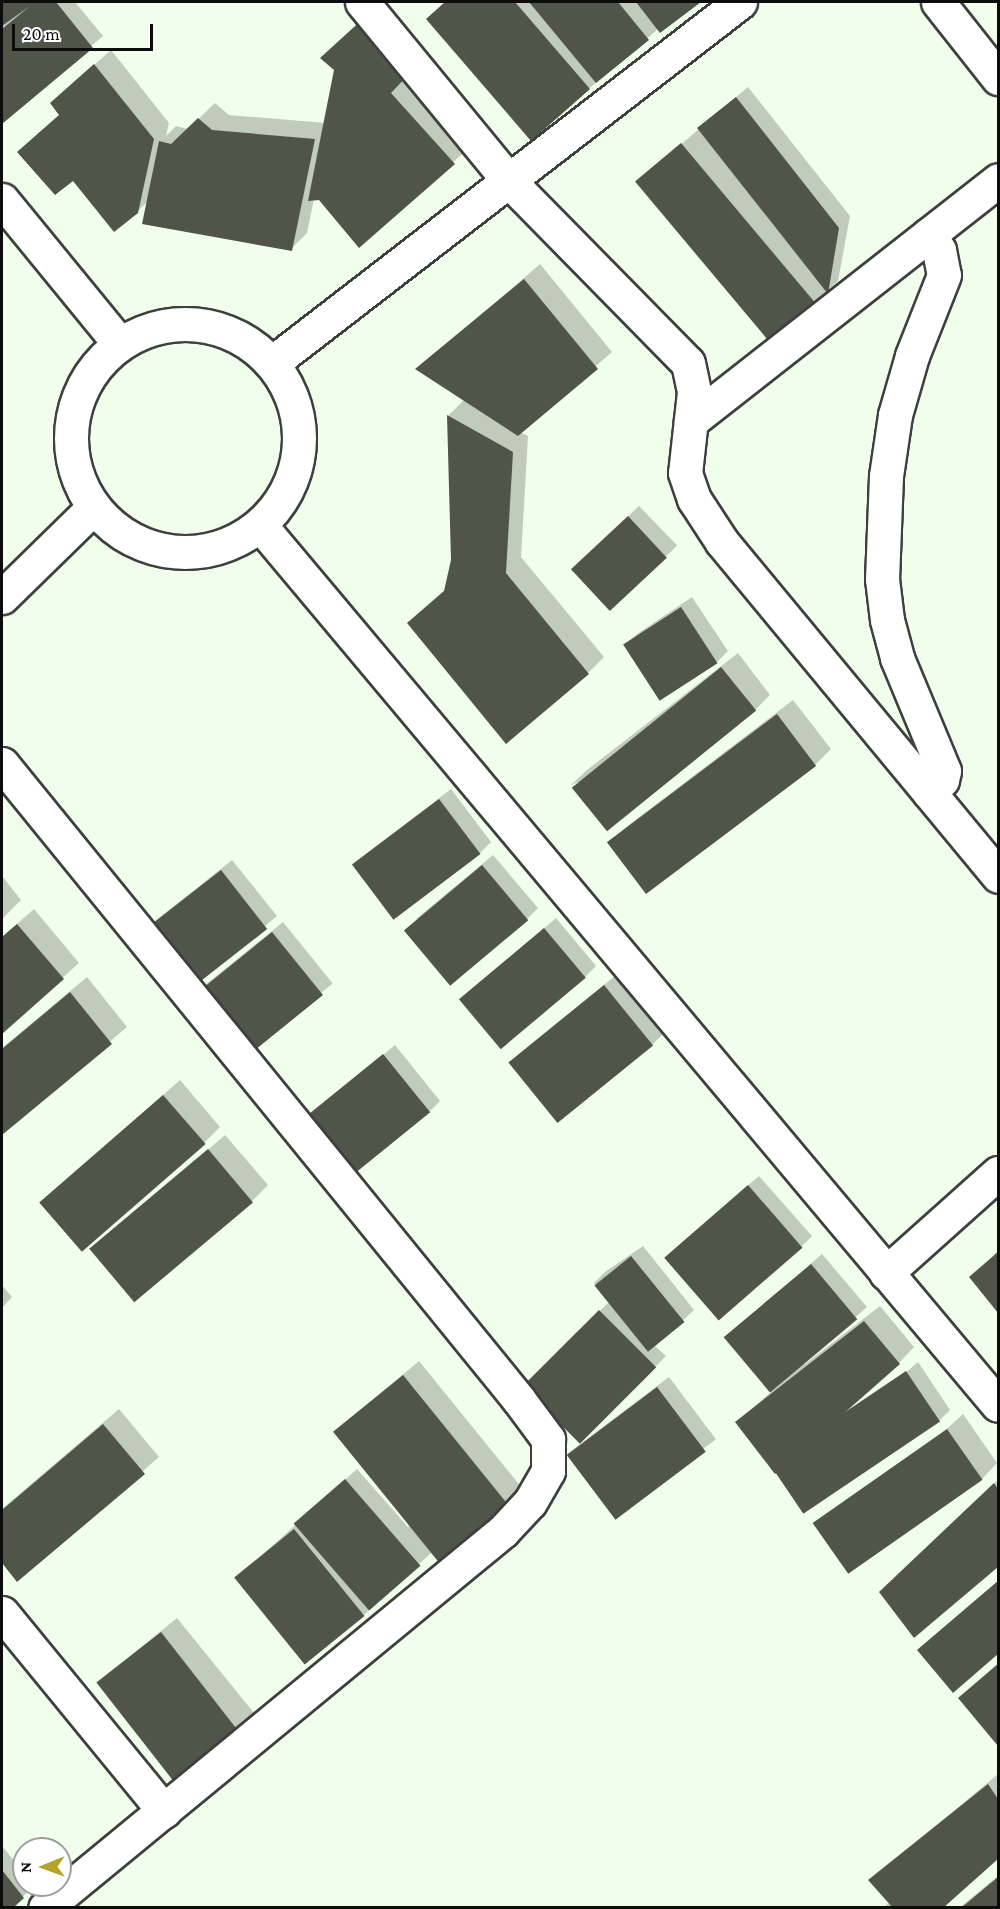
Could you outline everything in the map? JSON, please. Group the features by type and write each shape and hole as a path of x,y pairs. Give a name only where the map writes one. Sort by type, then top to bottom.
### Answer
{"street":[{"path":"362,2 509,181 688,363 694,392 685,473 694,499 722,542 929,792 993,858"},
{"path":"272,363 740,2"},
{"path":"938,2 999,78"},
{"path":"691,421 999,180"},
{"path":"2,200 119,343"},
{"path":"928,235 939,250 944,276 912,356 895,415 886,476 882,579 887,620 897,658 944,771 942,780 929,792"},
{"path":"182,323 215,327 246,340 272,363 288,388 298,417 299,447 293,476 280,502 260,525 228,545 192,553 182,552 154,549 120,534 93,508 76,475 69,439 75,402 92,369 119,343 149,328 182,323"},
{"path":"2,597 93,508"},
{"path":"260,525 999,1405"},
{"path":"2,764 519,1400 548,1440 548,1472 530,1502 503,1531 45,1908"},
{"path":"886,1273 999,1173"},
{"path":"2,1612 164,1811"}],"building":[{"path":"2,2 56,2 93,48 2,124 2,29 30,6 2,26"},
{"path":"445,2 515,2 590,89 531,141 426,19"},
{"path":"529,2 618,2 649,40 596,83"},
{"path":"636,2 701,2 660,33"},
{"path":"365,17 411,72 391,93 455,164 359,248 319,200 308,201 334,70 320,58"},
{"path":"94,64 154,139 138,213 114,232 73,181 55,195 17,152 59,115 50,103"},
{"path":"736,97 839,228 828,294 697,128"},
{"path":"198,118 212,130 315,139 292,251 142,224 159,141 171,144"},
{"path":"681,143 815,303 769,342 635,182"},
{"path":"524,279 598,369 518,436 415,369"},
{"path":"447,415 513,452 506,573 589,674 506,744 407,623 444,591 451,560"},
{"path":"628,516 667,558 610,611 571,569"},
{"path":"681,607 717,663 660,701 623,645"},
{"path":"721,667 756,711 607,831 572,788"},
{"path":"777,714 816,766 646,894 607,842"},
{"path":"439,799 481,854 393,920 352,865"},
{"path":"482,865 528,920 450,986 404,931"},
{"path":"221,870 267,929 178,999 132,940"},
{"path":"17,924 64,979 2,1034 2,937"},
{"path":"544,928 586,978 501,1049 459,999"},
{"path":"272,932 323,995 247,1057 196,994"},
{"path":"604,985 653,1046 557,1123 508,1062"},
{"path":"70,992 112,1044 2,1135 2,1049"},
{"path":"383,1054 430,1112 349,1178 302,1119"},
{"path":"163,1095 206,1144 82,1252 39,1203"},
{"path":"208,1149 253,1203 134,1302 89,1249"},
{"path":"748,1185 802,1248 719,1320 664,1258"},
{"path":"998,1252 998,1313 969,1277"},
{"path":"631,1256 684,1322 648,1352 594,1286"},
{"path":"811,1264 857,1319 770,1392 724,1337"},
{"path":"599,1310 656,1367 580,1444 523,1386"},
{"path":"864,1321 900,1364 775,1474 735,1422"},
{"path":"906,1371 940,1422 803,1514 769,1463"},
{"path":"403,1375 508,1505 438,1561 333,1432"},
{"path":"657,1387 706,1452 616,1520 567,1455"},
{"path":"103,1424 145,1474 17,1582 2,1563 2,1510"},
{"path":"947,1429 983,1480 848,1574 813,1523"},
{"path":"345,1479 420,1566 369,1610 294,1524"},
{"path":"994,1483 998,1489 998,1567 914,1638 879,1592"},
{"path":"294,1529 364,1616 305,1664 234,1577"},
{"path":"998,1581 998,1654 953,1693 917,1650"},
{"path":"161,1632 240,1734 176,1784 96,1682"},
{"path":"998,1664 998,1746 958,1698"},
{"path":"988,1784 998,1799 998,1859 943,1908 893,1908 868,1880"},
{"path":"2,1870 12,1883 12,1897 24,1898 13,1908 2,1908"},
{"path":"998,1877 998,1908 961,1908"}]}
